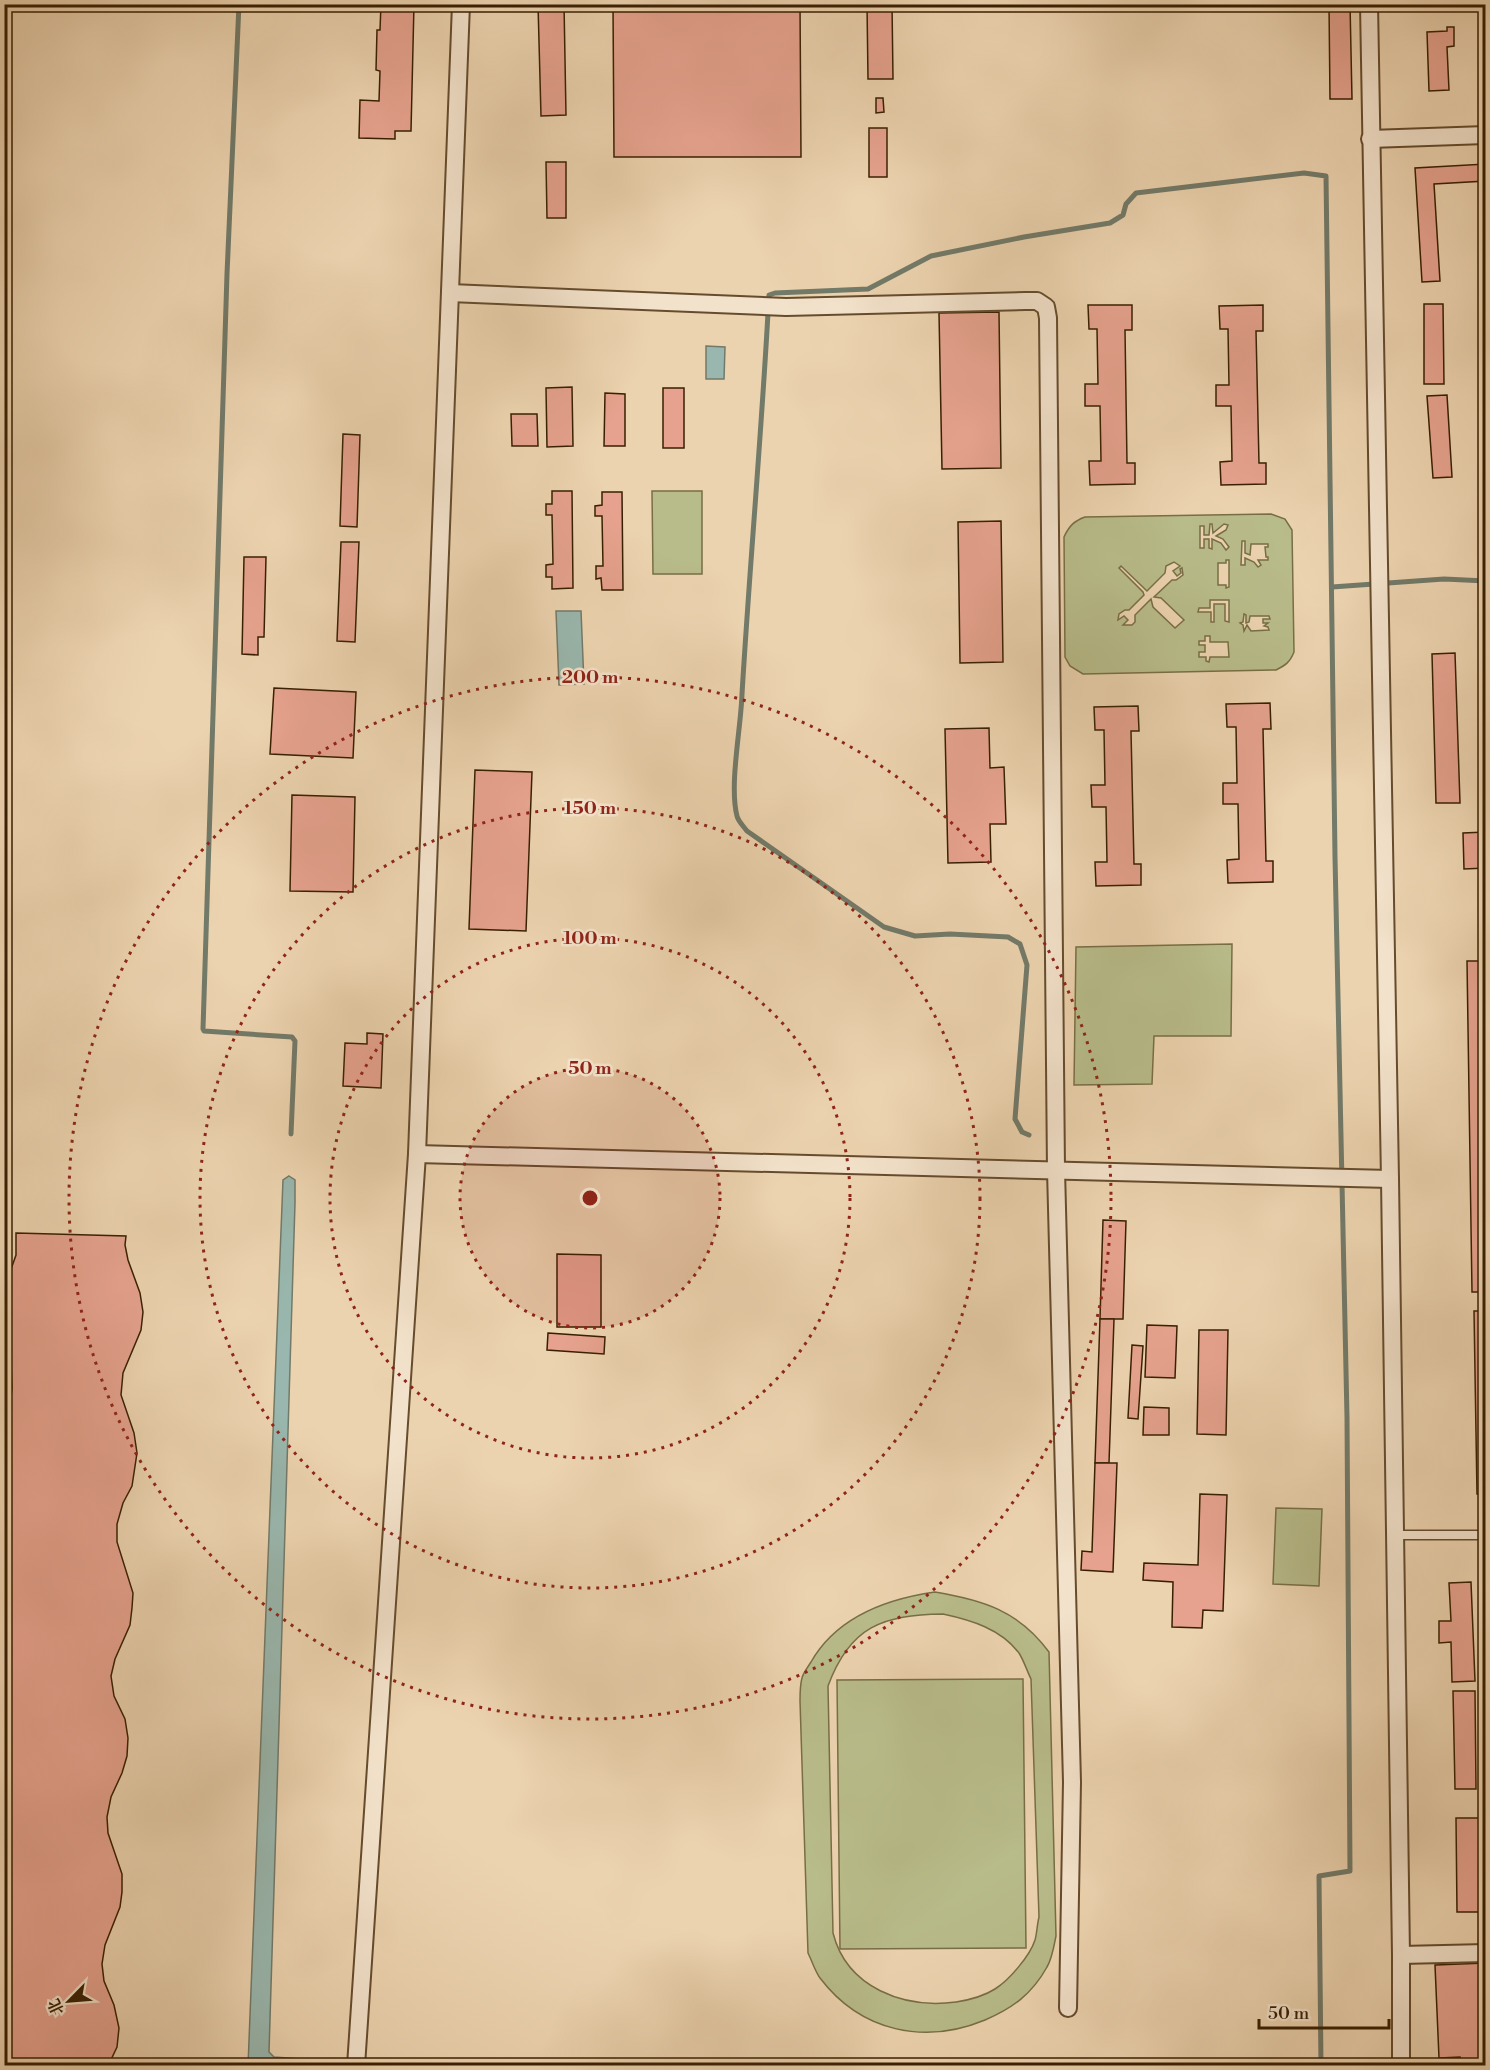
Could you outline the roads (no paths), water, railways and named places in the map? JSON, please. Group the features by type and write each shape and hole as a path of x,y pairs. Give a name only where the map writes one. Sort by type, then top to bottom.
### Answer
{"street":[{"path":"356,2066 417,1154 461,4"},
{"path":"1369,4 1390,1179 1401,2066"},
{"path":"1370,139 1485,135"},
{"path":"450,293 760,307 1025,301 1037,301 1046,307 1048,318 1056,1170 1072,1782 1068,2008"},
{"path":"417,1154 1390,1179"},
{"path":"1401,1955 1485,1953"}],"lane":[{"path":"1395,1535 1485,1535"}],"water":[{"path":"706,346 725,347 724,379 706,379"},
{"path":"556,611 581,611 584,684 559,685"},
{"path":"289,1176 295,1180 295,1203 269,2052 274,2057 383,2065 248,2066 283,1180"}],"waterway":[{"path":"239,4 227,274 203,1029 204,1031 292,1037 295,1041 291,1134"},
{"path":"1029,1135 1022,1132 1015,1119 1027,965 1020,944 1008,937 950,934 915,936 884,927 747,831 737,816 734,789 769,295 868,289 931,256 1024,237 1110,223 1123,215 1126,204 1136,193 1304,173 1326,176 1335,857 1347,1417 1350,1871 1319,1876 1321,2066"},
{"path":"1332,587 1444,579 1486,581"}]}
